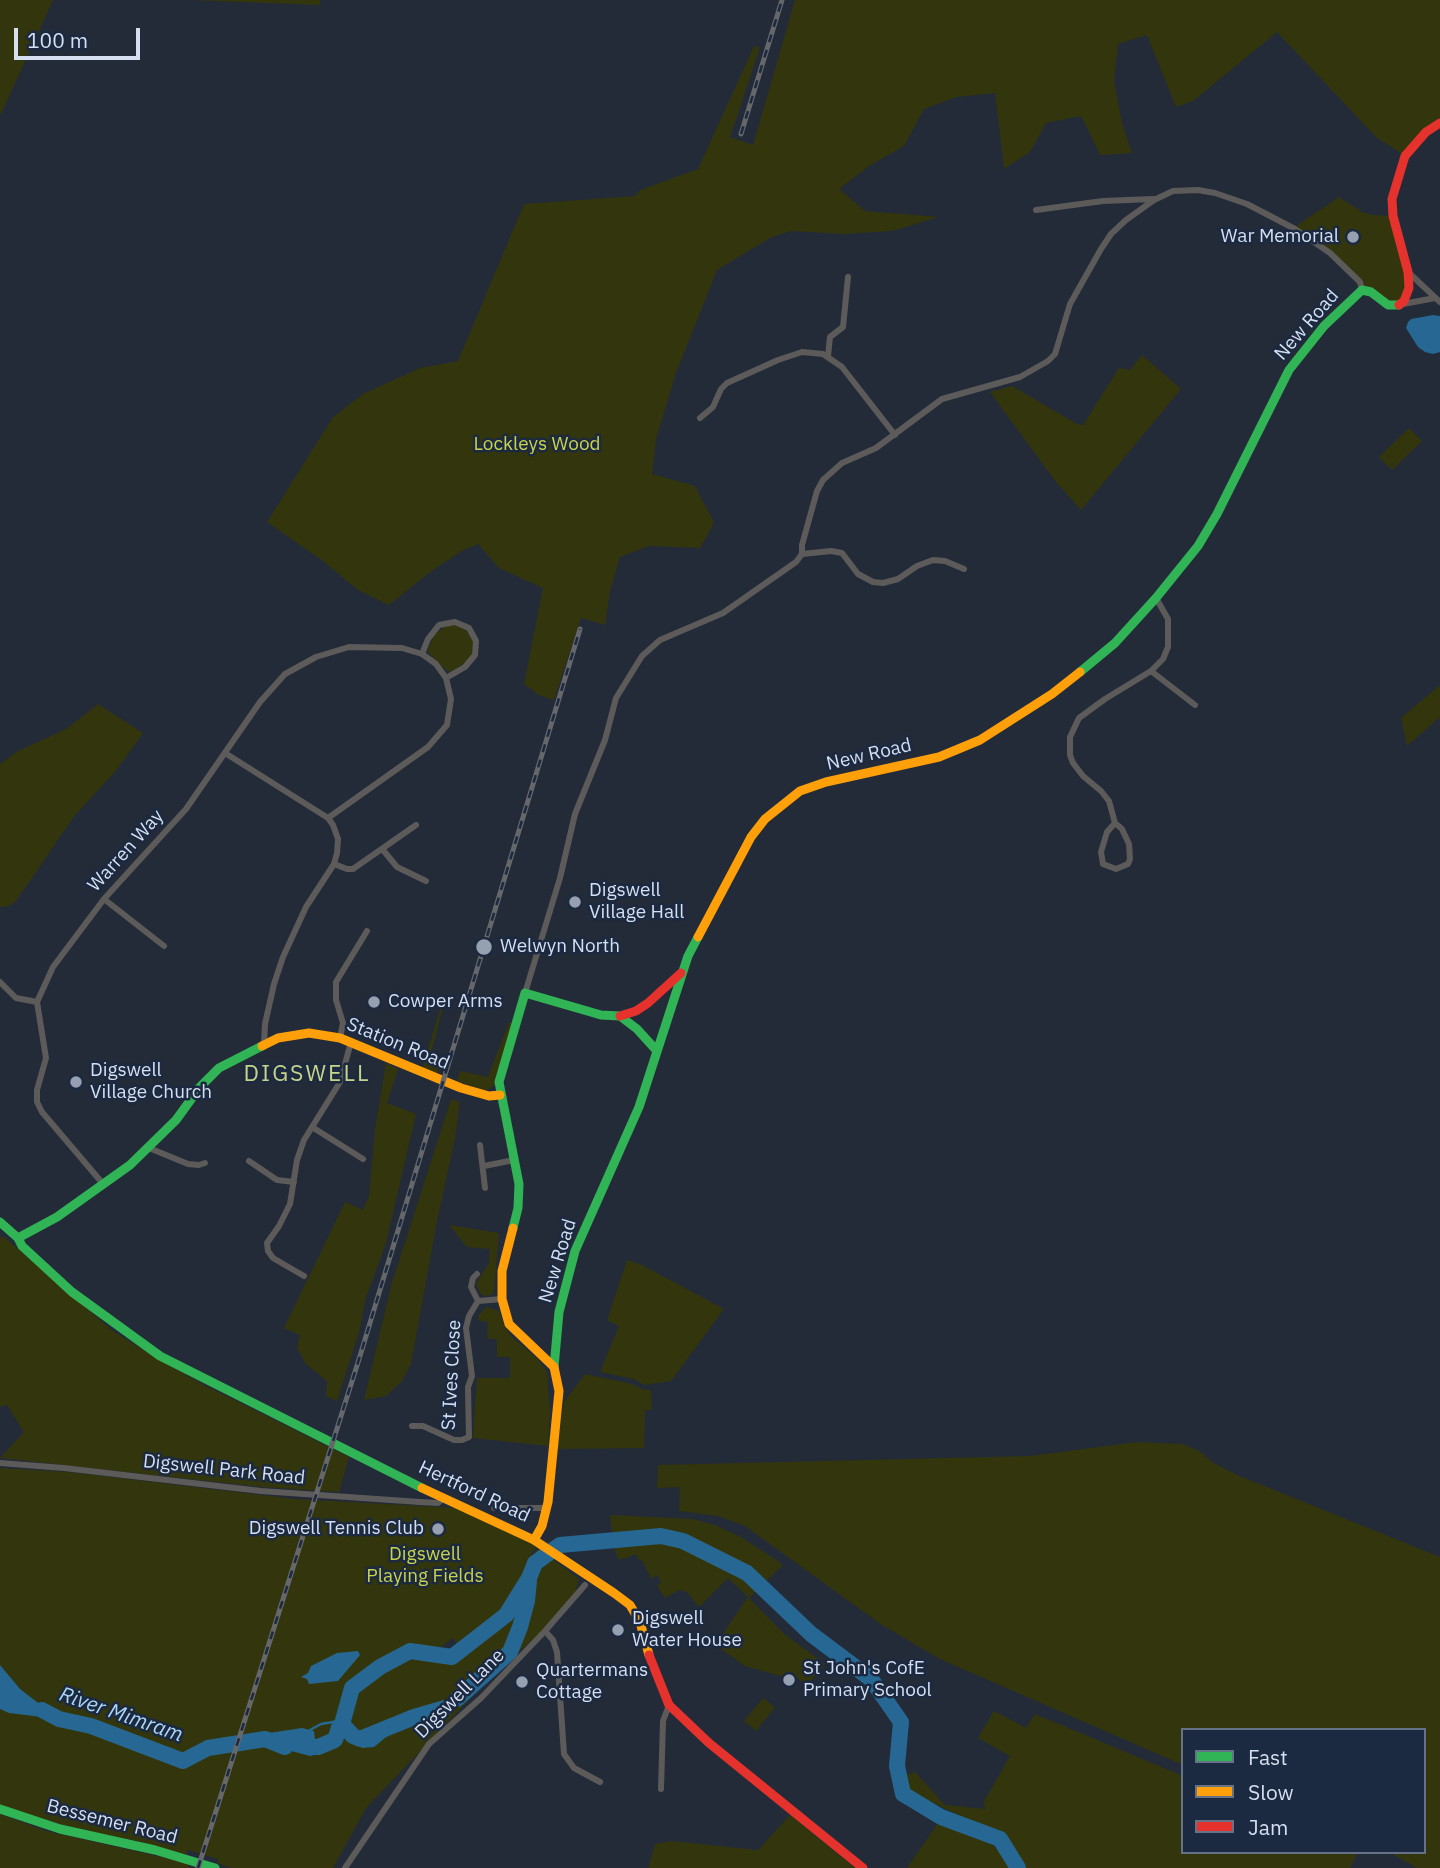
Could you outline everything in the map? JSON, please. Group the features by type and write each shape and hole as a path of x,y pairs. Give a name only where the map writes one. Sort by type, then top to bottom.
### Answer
{"street":[{"path":"1401,305 1409,288 1408,272 1393,216 1392,199 1405,156 1426,132 1440,123"},
{"path":"802,554 811,506 823,480 842,463 876,448 942,399 1020,377 1048,361 1055,354 1070,304 1111,234 1126,219 1173,191 1215,193 1240,201 1294,228 1330,253 1360,282 1362,290 1371,292 1388,304 1438,300"},
{"path":"1036,210 1103,201 1154,200"},
{"path":"1408,272 1438,300"},
{"path":"828,356 830,337 844,327 848,277"},
{"name":"New Road","path":"534,1540 547,1508 559,1397 554,1367 559,1312 575,1251 639,1107 692,947 751,838 777,807 800,791 826,782 939,757 980,740 1017,718 1082,672 1115,643 1198,546 1217,514 1289,370 1324,326 1362,290"},
{"path":"700,418 713,407 721,389 727,383 802,352 823,354 842,367 895,435"},
{"path":"554,1367 509,1324 502,1299 504,1259 518,1208 519,1184 499,1082 560,878 575,814 605,740 616,698 642,656 660,640 723,613 787,570 802,554 831,551 842,553 859,574 873,582 884,583 898,579 917,566 933,560 945,561 964,569"},
{"path":"1115,822 1107,832 1101,852 1103,864 1116,869 1128,864 1130,853 1126,835 1115,822 1109,801 1073,763 1070,737 1079,718 1151,671 1163,659 1170,631 1168,619 1156,598"},
{"path":"328,818 436,740 447,725 451,699 446,678 436,664 422,654 428,639 439,625 455,622 469,628 476,641 475,655 465,667 446,678"},
{"name":"Warren Way","path":"37,1002 53,967 104,899 186,809 273,686 285,674 316,657 341,649 364,646 402,648 422,654"},
{"path":"1151,671 1195,705"},
{"path":"225,753 328,818 338,839 334,864 306,907 283,957 265,1024 264,1044"},
{"path":"334,864 353,869 416,825"},
{"path":"383,849 397,867 426,881"},
{"path":"104,899 164,946"},
{"path":"340,1038 343,1023 336,1000 336,982 367,931"},
{"path":"525,993 601,1015 620,1016 636,1011 648,1003 682,972"},
{"path":"0,982 16,998 37,1002 46,1058 37,1090 37,1102 42,1112 104,1185"},
{"path":"620,1016 638,1030 657,1051"},
{"name":"Station Road","path":"19,1238 44,1225 104,1185 149,1148 219,1068 264,1044 300,1034 340,1038 461,1088 489,1096 500,1095"},
{"path":"304,1276 273,1258 267,1247 268,1240 290,1204 297,1160 304,1140 340,1082 351,1042"},
{"path":"312,1127 363,1159"},
{"path":"480,1146 485,1188"},
{"path":"149,1148 188,1164 199,1166 205,1163"},
{"path":"484,1166 514,1160"},
{"path":"248,1161 278,1180 294,1182"},
{"name":"Hertford Road","path":"0,1222 72,1292 160,1356 534,1540 614,1592 629,1605 640,1622 653,1668 669,1705 709,1743 863,1868"},
{"name":"St Ives Close","path":"477,1274 471,1287 478,1301"},
{"name":"St Ives Close","path":"478,1301 502,1299"},
{"name":"St Ives Close","path":"412,1426 423,1426 454,1440 469,1437 468,1387 472,1376 466,1328 478,1301"},
{"name":"Digswell Park Road","path":"0,1463 261,1491 438,1503 444,1498"},
{"name":"Hertford Road","path":"494,1508 547,1508"},
{"name":"Digswell Lane","path":"345,1868 429,1744 459,1719 545,1631 585,1585"},
{"path":"545,1631 553,1640 557,1652 564,1754 574,1768 600,1782"},
{"path":"661,1789 663,1721 669,1705"},
{"name":"Bessemer Road","path":"0,1809 60,1829 155,1850 215,1868"}],"green space":[{"path":"0,0 53,0 0,116"},
{"path":"190,0 320,0 320,5"},
{"name":"Lockleys Wood","path":"795,0 1440,0 1440,123 1405,156 1376,137 1277,32 1193,101 1176,107 1147,35 1118,44 1114,81 1122,123 1132,153 1100,155 1081,116 1046,123 1030,152 1004,169 995,93 956,97 924,109 904,146 869,166 839,189 865,211 939,217 892,231 842,234 791,231 770,238 717,270 676,373 656,439 652,474 695,486 714,523 700,548 649,546 620,557 610,591 605,625 581,618 554,700 539,695 524,684 543,588 499,568 478,544 430,572 389,605 358,590 323,561 267,522 333,417 363,394 420,368 458,361 524,204 635,196 640,190 698,169 754,46 760,47 730,137 753,145"},
{"path":"1339,197 1362,212 1393,216 1409,288 1396,306 1371,292 1347,268 1295,229"},
{"path":"1142,355 1181,389 1081,510 1056,482 990,392 1012,386 1083,425 1119,368 1130,370"},
{"path":"1409,428 1422,441 1392,470 1379,457"},
{"path":"447,625 466,630 473,641 469,660 451,672 427,651 435,634"},
{"path":"1440,685 1440,717 1407,746 1401,718"},
{"path":"98,704 143,733 115,772 75,815 16,901 9,906 0,907 0,764 18,751 66,729"},
{"path":"444,996 446,997 429,1060 440,1065 437,1075 422,1069"},
{"path":"509,1022 512,1023 494,1085 486,1091 457,1081 460,1071 488,1077"},
{"path":"386,1063 398,1069 387,1103 416,1114 386,1243 365,1300 360,1329 337,1401 326,1396 327,1381 306,1364 297,1348 300,1335 284,1328 345,1202 363,1210 369,1196 375,1129"},
{"path":"451,1099 460,1102 455,1138 411,1364 402,1381 386,1396 364,1400 391,1286"},
{"path":"449,1225 499,1233 492,1295 484,1296 476,1283 489,1263 490,1249 467,1247"},
{"path":"3,1236 113,1331 206,1386 349,1457 339,1492 262,1487 0,1458 24,1432 7,1405 0,1407 0,1238"},
{"path":"627,1260 642,1265 724,1309 671,1381 644,1385 634,1379 600,1372 619,1326 607,1320"},
{"path":"486,1307 499,1311 506,1329 537,1358 547,1372 550,1414 548,1446 473,1438 477,1378 510,1378 510,1357 497,1357 497,1339 487,1339 488,1322 479,1321 478,1316"},
{"path":"585,1374 651,1390 652,1410 645,1410 644,1448 557,1449 564,1402"},
{"path":"1137,1442 1183,1444 1237,1475 1440,1557 1440,1868 1417,1868 1392,1854 1426,1854 1426,1728 1181,1728 1181,1764 940,1659 882,1625 745,1526 718,1516 679,1511 680,1487 657,1488 658,1465 1030,1456"},
{"name":"Digswell Playing Fields","path":"0,1468 68,1472 295,1499 458,1508 536,1546 525,1565 538,1548 579,1579 575,1592 542,1631 487,1681 366,1808 333,1868 232,1868 217,1863 218,1859 188,1850 186,1855 137,1841 83,1831 0,1806","holes":["453,1638 462,1652 453,1658 430,1655"]},
{"path":"610,1515 693,1519 739,1536 775,1559 783,1565 749,1598 783,1633 825,1664 810,1682 806,1680 804,1683 789,1672 784,1677 745,1666 715,1645 748,1597 728,1578 699,1607 687,1592 679,1590 665,1598 657,1586 661,1582 657,1575 651,1579 642,1560 635,1554 618,1559 613,1544"},
{"path":"763,1698 775,1707 756,1731 744,1721"},
{"path":"994,1711 1026,1728 1035,1714 1181,1775 1181,1854 1357,1854 1350,1868 1022,1868 1004,1836 907,1791 904,1776 915,1772 945,1805 986,1809 983,1803 1010,1756 978,1738"},
{"path":"0,1814 46,1831 188,1863 189,1868 0,1868"},
{"path":"790,1815 855,1868 648,1868 655,1844 671,1841 758,1850"},
{"path":"940,1820 989,1843 1004,1854 1013,1868 907,1868"}],"water":[{"path":"1440,316 1440,352 1433,354 1418,347 1406,328 1411,319"},
{"path":"358,1651 360,1655 338,1681 309,1684 307,1679 301,1677 308,1673 311,1666 337,1653"},
{"path":"0,1665 20,1689 59,1719 9,1713 0,1709"},
{"path":"388,1724 385,1738 374,1747 362,1748 352,1739 353,1736 358,1737"},
{"path":"302,1728 314,1731 315,1739 336,1739 322,1753 310,1756 269,1745 269,1733"}],"waterway":[{"name":"River Mimram","path":"318,1747 335,1740 352,1688 380,1667 410,1651 452,1657 506,1615 535,1563 560,1545 661,1536 683,1541 747,1573 811,1634 871,1679 901,1722 897,1766 903,1794 941,1817 1000,1839 1018,1868"},
{"name":"River Mimram","path":"457,1699 510,1652 527,1601 529,1581"},
{"name":"River Mimram","path":"342,1724 353,1736 360,1739 414,1717 445,1708"},
{"name":"River Mimram","path":"42,1710 59,1719 91,1726 183,1761 208,1748 265,1739 285,1747"},
{"path":"310,1730 321,1724 339,1721 342,1724"}],"railway":[{"path":"741,134 782,0"},
{"path":"198,1868 360,1356 580,629"}],"traffic: fast":[{"path":"1080,672 1115,643 1198,546 1217,514 1289,370 1324,326 1362,290 1371,292 1388,305 1399,305"},
{"path":"554,1367 559,1312 575,1251 639,1107 688,956 698,937"},
{"path":"513,1228 518,1208 519,1184 499,1082 525,993 601,1015 620,1016 637,1029 657,1051"},
{"path":"18,1238 57,1217 130,1165 176,1120 200,1087 219,1068 262,1046"},
{"path":"0,1222 72,1292 160,1356 422,1488"},
{"path":"0,1809 60,1829 155,1850 215,1868"}],"traffic: slow":[{"path":"698,937 751,837 765,819 800,791 826,782 939,757 980,740 1052,694 1080,672"},
{"path":"262,1046 278,1038 309,1033 340,1038 461,1088 489,1096 500,1095"},
{"path":"513,1228 502,1271 502,1299 509,1324 554,1367 559,1391 548,1502 542,1526 534,1540"},
{"path":"422,1488 534,1540 614,1593 630,1605 640,1622 649,1655"}],"traffic: jam":[{"path":"1399,305 1404,301 1409,288 1408,272 1393,216 1392,199 1405,156 1426,132 1440,123"},
{"path":"620,1016 636,1011 648,1003 681,973"},
{"path":"649,1655 669,1705 709,1743 863,1868"}],"place":[{"name":"War Memorial","path":"1353,237"},
{"name":"Digswell Village Hall","path":"575,902"},
{"name":"Welwyn North","path":"484,947"},
{"name":"Cowper Arms","path":"374,1002"},
{"name":"Digswell Village Church","path":"76,1082"},
{"name":"Digswell Tennis Club","path":"438,1529"},
{"name":"Digswell Water House","path":"618,1630"},
{"name":"St John's CofE Primary School","path":"789,1680"},
{"name":"Quartermans Cottage","path":"522,1682"}],"district":[{"name":"DIGSWELL","path":"307,1074"}]}
